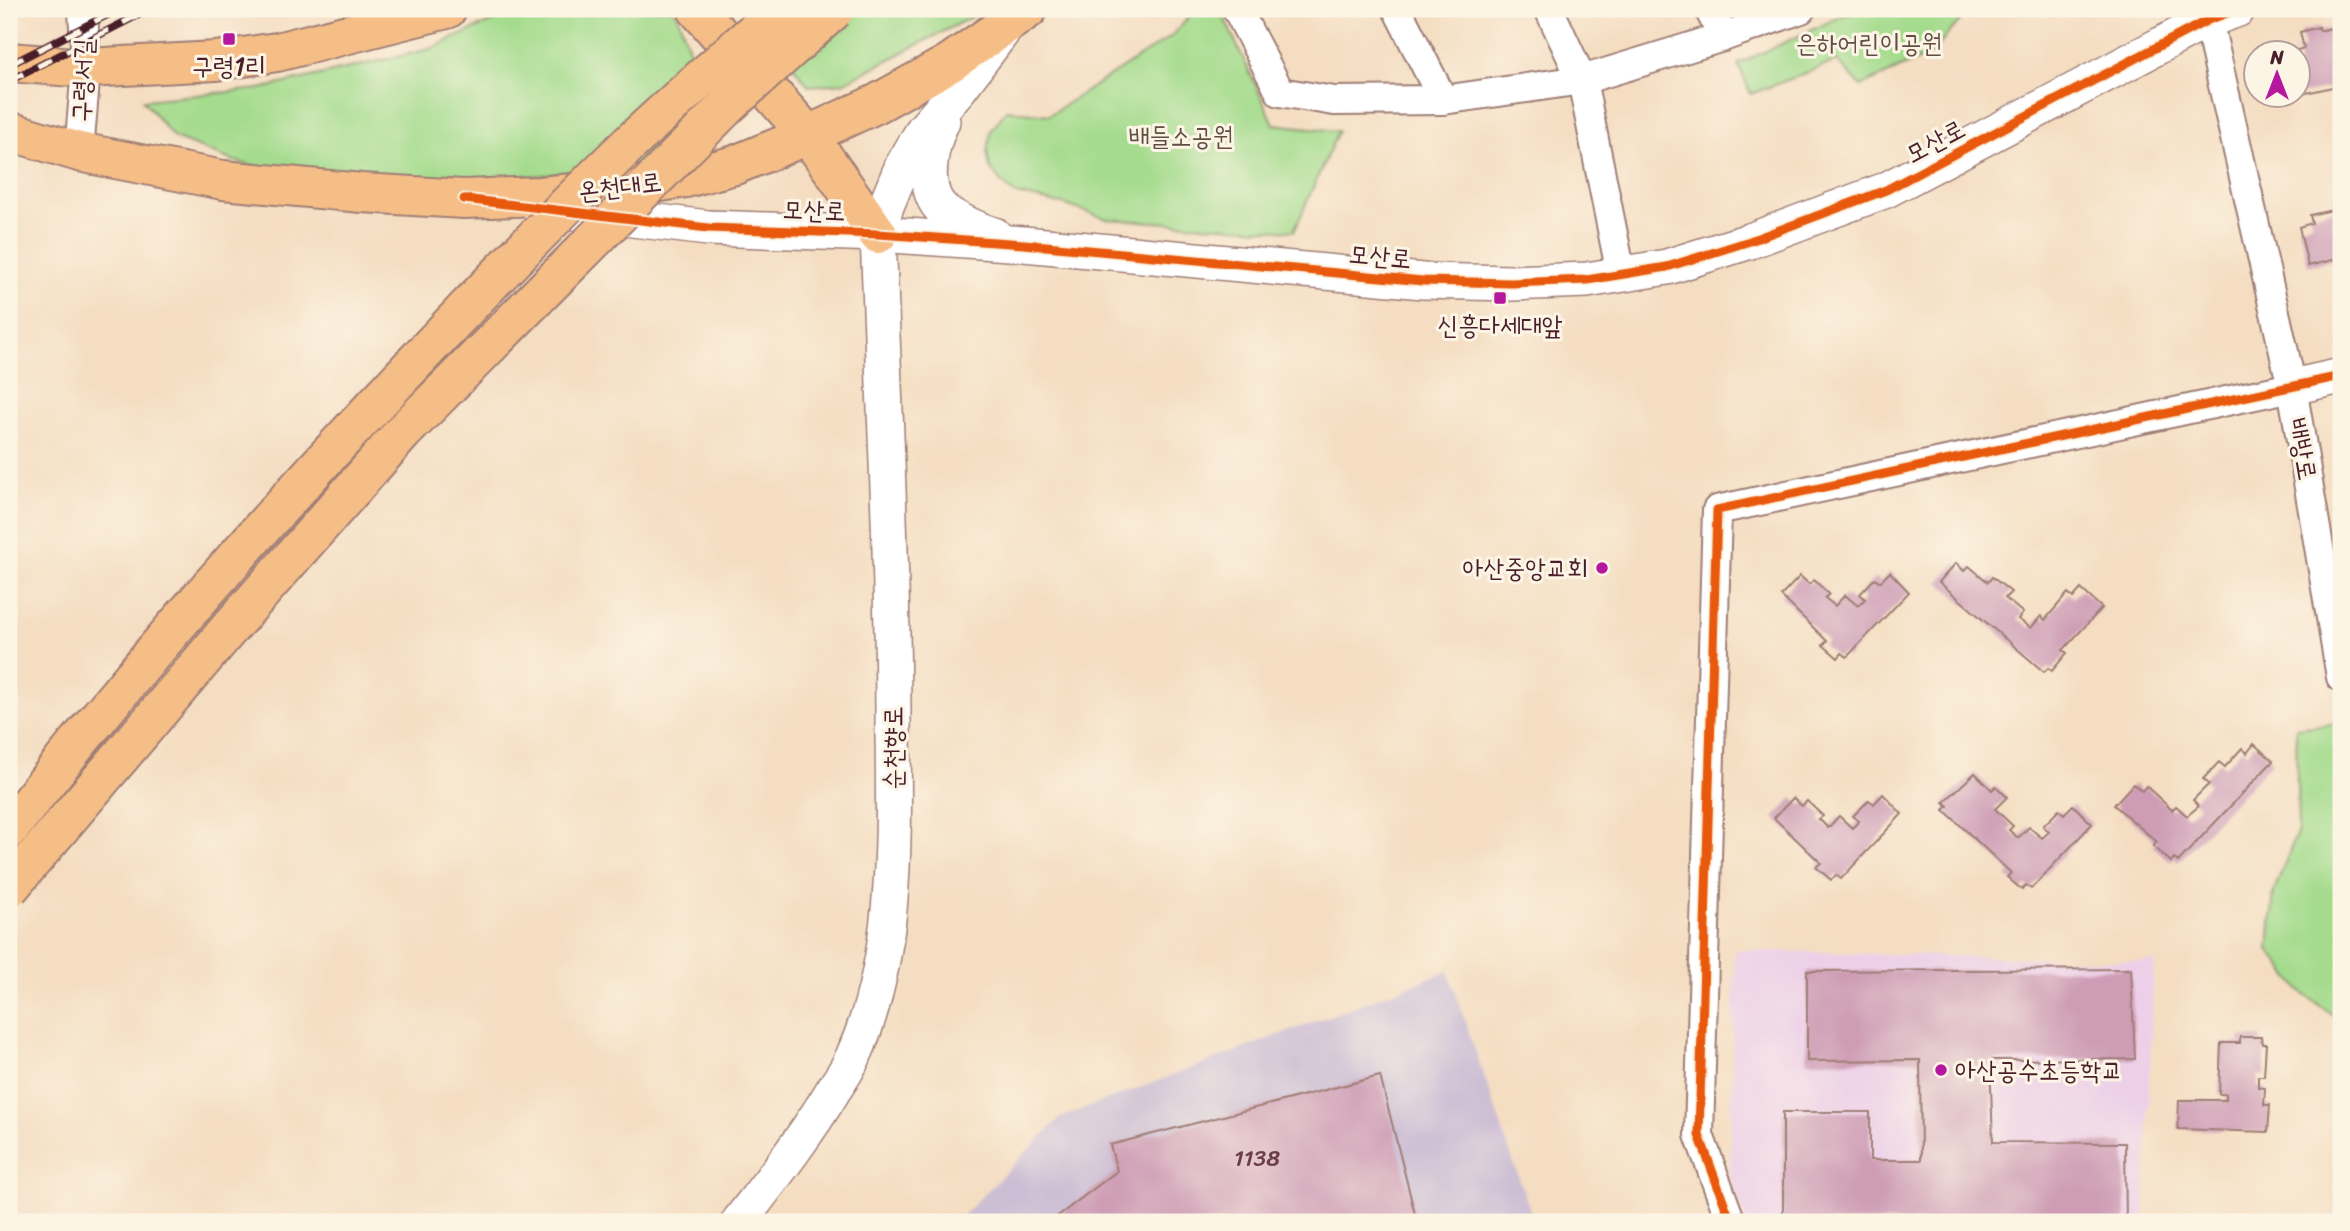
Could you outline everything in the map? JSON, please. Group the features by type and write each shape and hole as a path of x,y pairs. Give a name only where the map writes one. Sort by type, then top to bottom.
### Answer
{"main road":[{"path":"9,62 86,68 216,61 277,52 447,9"},
{"path":"697,9 808,135 878,234"},
{"path":"9,830 59,765 192,606 491,280 629,144 780,9"},
{"path":"9,888 236,621 403,432 729,105 835,9"},
{"name":"온천대로","path":"9,131 79,152 149,168 223,180 464,199 617,189 735,165 808,135 876,104 950,63 1018,16"}],"street":[{"name":"구령서길","path":"79,152 86,68 83,9"},
{"path":"1237,9 1280,92 1334,101 1443,100 1583,80 1723,37 1801,9"},
{"path":"1397,9 1443,100"},
{"path":"1549,9 1583,80 1621,274"},
{"path":"1709,9 1723,37"},
{"name":"모산로","path":"464,199 708,228 878,234 1024,244 1423,281 1512,283 1587,280 1667,267 1750,241 1886,190 2216,13"},
{"name":"배방로","path":"2216,13 2292,387 2341,677"},
{"path":"1018,16 959,89 940,126 931,160 930,185 940,207 977,230 1024,244"},
{"name":"순천향로","path":"739,1222 819,1115 853,1059 871,1008 883,955 890,896 892,636 878,234 903,165 924,129 959,89"},
{"path":"1731,1222 1699,1135 1717,510 2341,376"}],"shaded area":[{"name":"아산공수초등학교","path":"1735,950 2154,962 2144,1222 1747,1222 1730,1178"},
{"path":"1448,971 1534,1222 956,1222 1060,1118"}],"green space":[{"path":"519,9 671,9 677,14 712,115 680,161 474,182 284,174 234,161 174,138 143,100 260,89 430,49"},
{"path":"746,9 987,9 843,83 809,86"},
{"name":"배들소공원","path":"1196,9 1220,9 1274,124 1338,131 1294,231 1107,219 1066,205 1015,194 1001,182 990,168 987,152 991,131 1006,110 1049,115 1172,36"},
{"name":"은하어린이공원","path":"1857,9 1970,9 1931,54 1861,86 1837,61 1751,94 1738,64"},
{"path":"2341,723 2341,1021 2300,991 2269,949 2274,891 2298,830 2296,728"}],"building":[{"path":"2319,27 2320,31 2331,28 2333,37 2341,35 2341,85 2312,92 2312,38 2302,38 2300,32"},
{"path":"2341,192 2341,258 2308,266 2299,227 2312,223 2310,215 2337,209 2334,194"},
{"path":"1956,563 1964,571 1969,566 1988,582 1992,577 2011,592 2005,598 2023,613 2018,619 2031,628 2041,616 2045,620 2068,593 2073,598 2081,589 2102,608 2063,650 2067,653 2052,671 2048,668 2044,672 1939,582"},
{"path":"1890,572 1909,592 1847,657 1842,653 1838,658 1823,645 1827,641 1781,596 1800,576 1809,584 1814,580 1829,594 1825,598 1835,606 1845,595 1858,606 1865,599 1860,594 1875,578 1880,582"},
{"path":"2254,744 2273,761 2178,862 2174,858 2171,862 2153,846 2157,842 2114,805 2133,784 2142,791 2146,786 2172,810 2176,806 2187,816 2199,806 2193,800 2209,784 2203,779 2219,762 2225,767 2242,748 2247,753"},
{"path":"1975,773 1992,790 1996,786 2007,797 1995,809 2013,826 2009,830 2018,838 2029,827 2042,838 2049,832 2043,826 2059,810 2064,814 2073,805 2092,824 2031,889 2026,885 2022,890 2007,877 2011,873 1944,810 1948,806 1944,802"},
{"path":"1883,794 1902,814 1841,879 1836,875 1831,880 1816,867 1821,863 1774,818 1793,798 1802,806 1807,801 1823,816 1819,819 1828,828 1839,816 1852,828 1859,821 1853,816 1869,800 1874,804"},
{"path":"2131,969 2135,1059 1990,1060 1993,1142 2125,1143 2126,1222 1783,1222 1783,1112 1870,1112 1870,1160 1921,1160 1920,1060 1807,1061 1807,971"},
{"path":"2240,1037 2261,1037 2262,1044 2266,1044 2264,1076 2258,1076 2258,1087 2265,1088 2264,1105 2270,1105 2268,1132 2178,1129 2179,1100 2226,1100 2226,1094 2219,1094 2221,1043 2240,1043"},
{"path":"1380,1076 1417,1222 1050,1222 1117,1171 1110,1145"}],"railway":[{"path":"9,65 119,9"},
{"path":"9,81 150,9"}],"cycle path":[{"path":"464,199 708,228 878,234 1024,244 1423,281 1512,283 1587,280 1667,267 1750,241 1886,190 2208,20 2238,9"},
{"path":"1731,1222 1699,1135 1717,510 2341,376"}],"place":[{"name":"구령1리","path":"229,39"},
{"name":"신흥다세대앞","path":"1500,298"},
{"name":"아산중앙교회","path":"1602,568"},
{"name":"아산공수초등학교","path":"1941,1070"}]}
